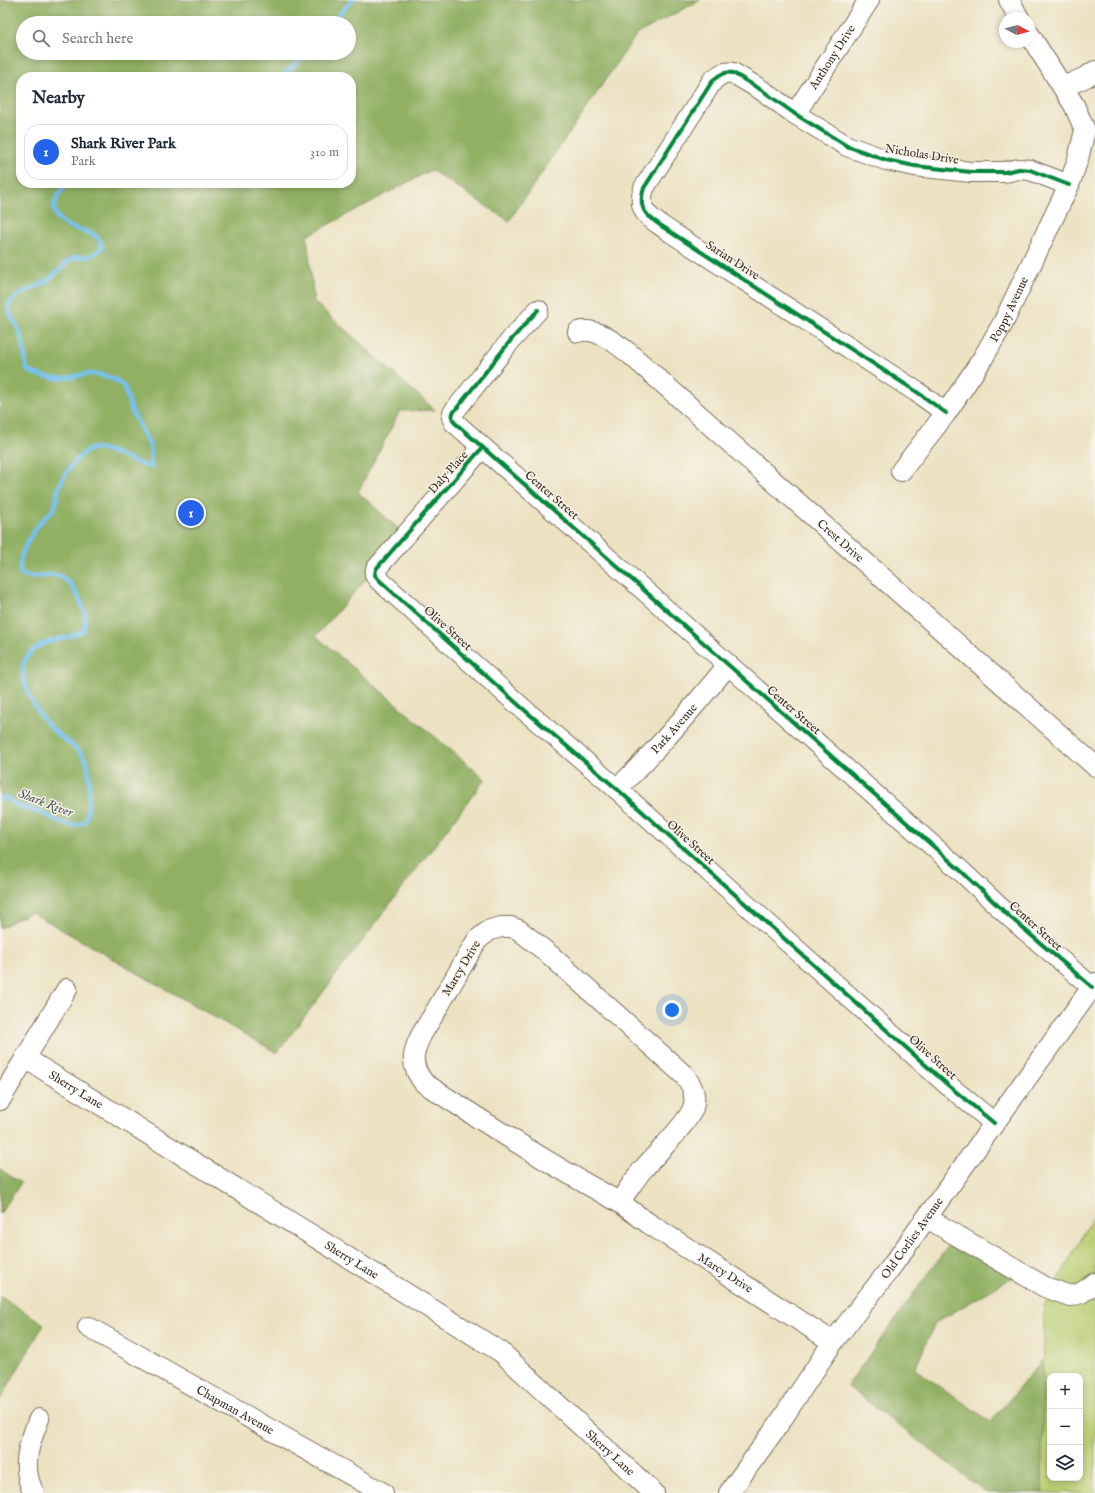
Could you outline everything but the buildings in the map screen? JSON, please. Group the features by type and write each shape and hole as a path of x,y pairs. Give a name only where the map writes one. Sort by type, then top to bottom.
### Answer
{"street":[{"name":"Anthony Drive","path":"795,114 869,0"},
{"path":"1009,0 1016,12"},
{"name":"Poppy Avenue","path":"901,471 946,413 983,358 1003,323 1068,185 1090,129 1035,43"},
{"name":"Nicholas Drive","path":"720,75 728,72 733,73 847,146 886,160 915,166 971,172 1005,172 1019,169 1030,170 1068,185"},
{"path":"1063,87 1095,72"},
{"name":"Sarian Drive","path":"720,75 713,80 644,188 640,198 642,208 646,214 672,233 898,379 946,413"},
{"name":"Daly Place","path":"375,575 376,569 482,448 454,422 452,417 511,340 538,310"},
{"name":"Crest Drive","path":"578,332 583,330 602,335 630,354 1095,766"},
{"name":"Center Street","path":"482,448 960,870 1011,918 1094,985"},
{"name":"Olive Street","path":"375,575 521,707 617,789 949,1086 994,1123"},
{"name":"Park Avenue","path":"617,789 635,771 728,665"},
{"name":"Marcy Drive","path":"619,1202 644,1168 689,1116 694,1102 692,1085 684,1075 550,955 519,930 501,926 490,930 477,940 417,1044 414,1055 414,1065 418,1075 424,1083 496,1130 592,1188 619,1202 648,1223 833,1342"},
{"name":"Old Corlies Avenue","path":"729,1493 778,1424 833,1342 889,1270 1094,985"},
{"path":"0,1100 67,989"},
{"name":"Sherry Lane","path":"25,1058 501,1352 654,1493"},
{"path":"927,1218 1045,1287 1070,1296 1081,1293 1095,1283"},
{"name":"Chapman Avenue","path":"88,1327 383,1493"},
{"path":"34,1493 27,1472 26,1458 29,1444 39,1419"}],"green space":[{"path":"0,0 700,0 637,34 509,221 431,170 307,236 314,302 435,410 400,411 358,492 405,535 316,636 485,779 277,1053 31,912 0,928"},
{"path":"0,1169 21,1183 0,1214"},
{"path":"1095,1213 1095,1493 1042,1493 1044,1306"},
{"path":"954,1238 1017,1275 935,1323 915,1369 991,1422 1043,1359 1042,1493 987,1493 847,1386"},
{"path":"0,1296 44,1324 0,1400"}],"waterway":[{"name":"Shark River","path":"338,16 353,0"},
{"name":"Shark River","path":"286,72 300,60"},
{"name":"Shark River","path":"0,800 5,797 19,806 41,813 64,824 74,826 85,822 88,809 89,791 89,772 86,761 83,756 57,734 42,717 26,689 23,670 26,657 39,646 72,636 84,630 84,612 76,592 62,577 57,575 35,577 26,576 21,574 20,561 32,534 41,521 53,510 56,504 62,479 80,456 85,452 96,448 102,449 151,467 150,446 133,414 124,387 121,384 117,381 96,374 56,378 46,377 27,370 20,333 10,312 9,304 17,296 43,283 74,258 91,256 102,248 100,241 96,236 66,225 55,213 54,204 64,188"}],"cycle path":[{"path":"946,413 917,392 653,220 644,210 642,204 644,188 713,80 722,74 727,73 733,73 763,91 795,114 847,146 886,160 915,166 971,172 1005,172 1019,169 1030,170 1069,185"},
{"path":"538,310 511,340 453,413 452,417 454,422 960,870 1011,918 1092,987"},
{"path":"482,448 376,569 375,575 521,707 617,789 949,1086 994,1123"}],"place":[{"name":"Shark River Park","path":"191,513"}]}
